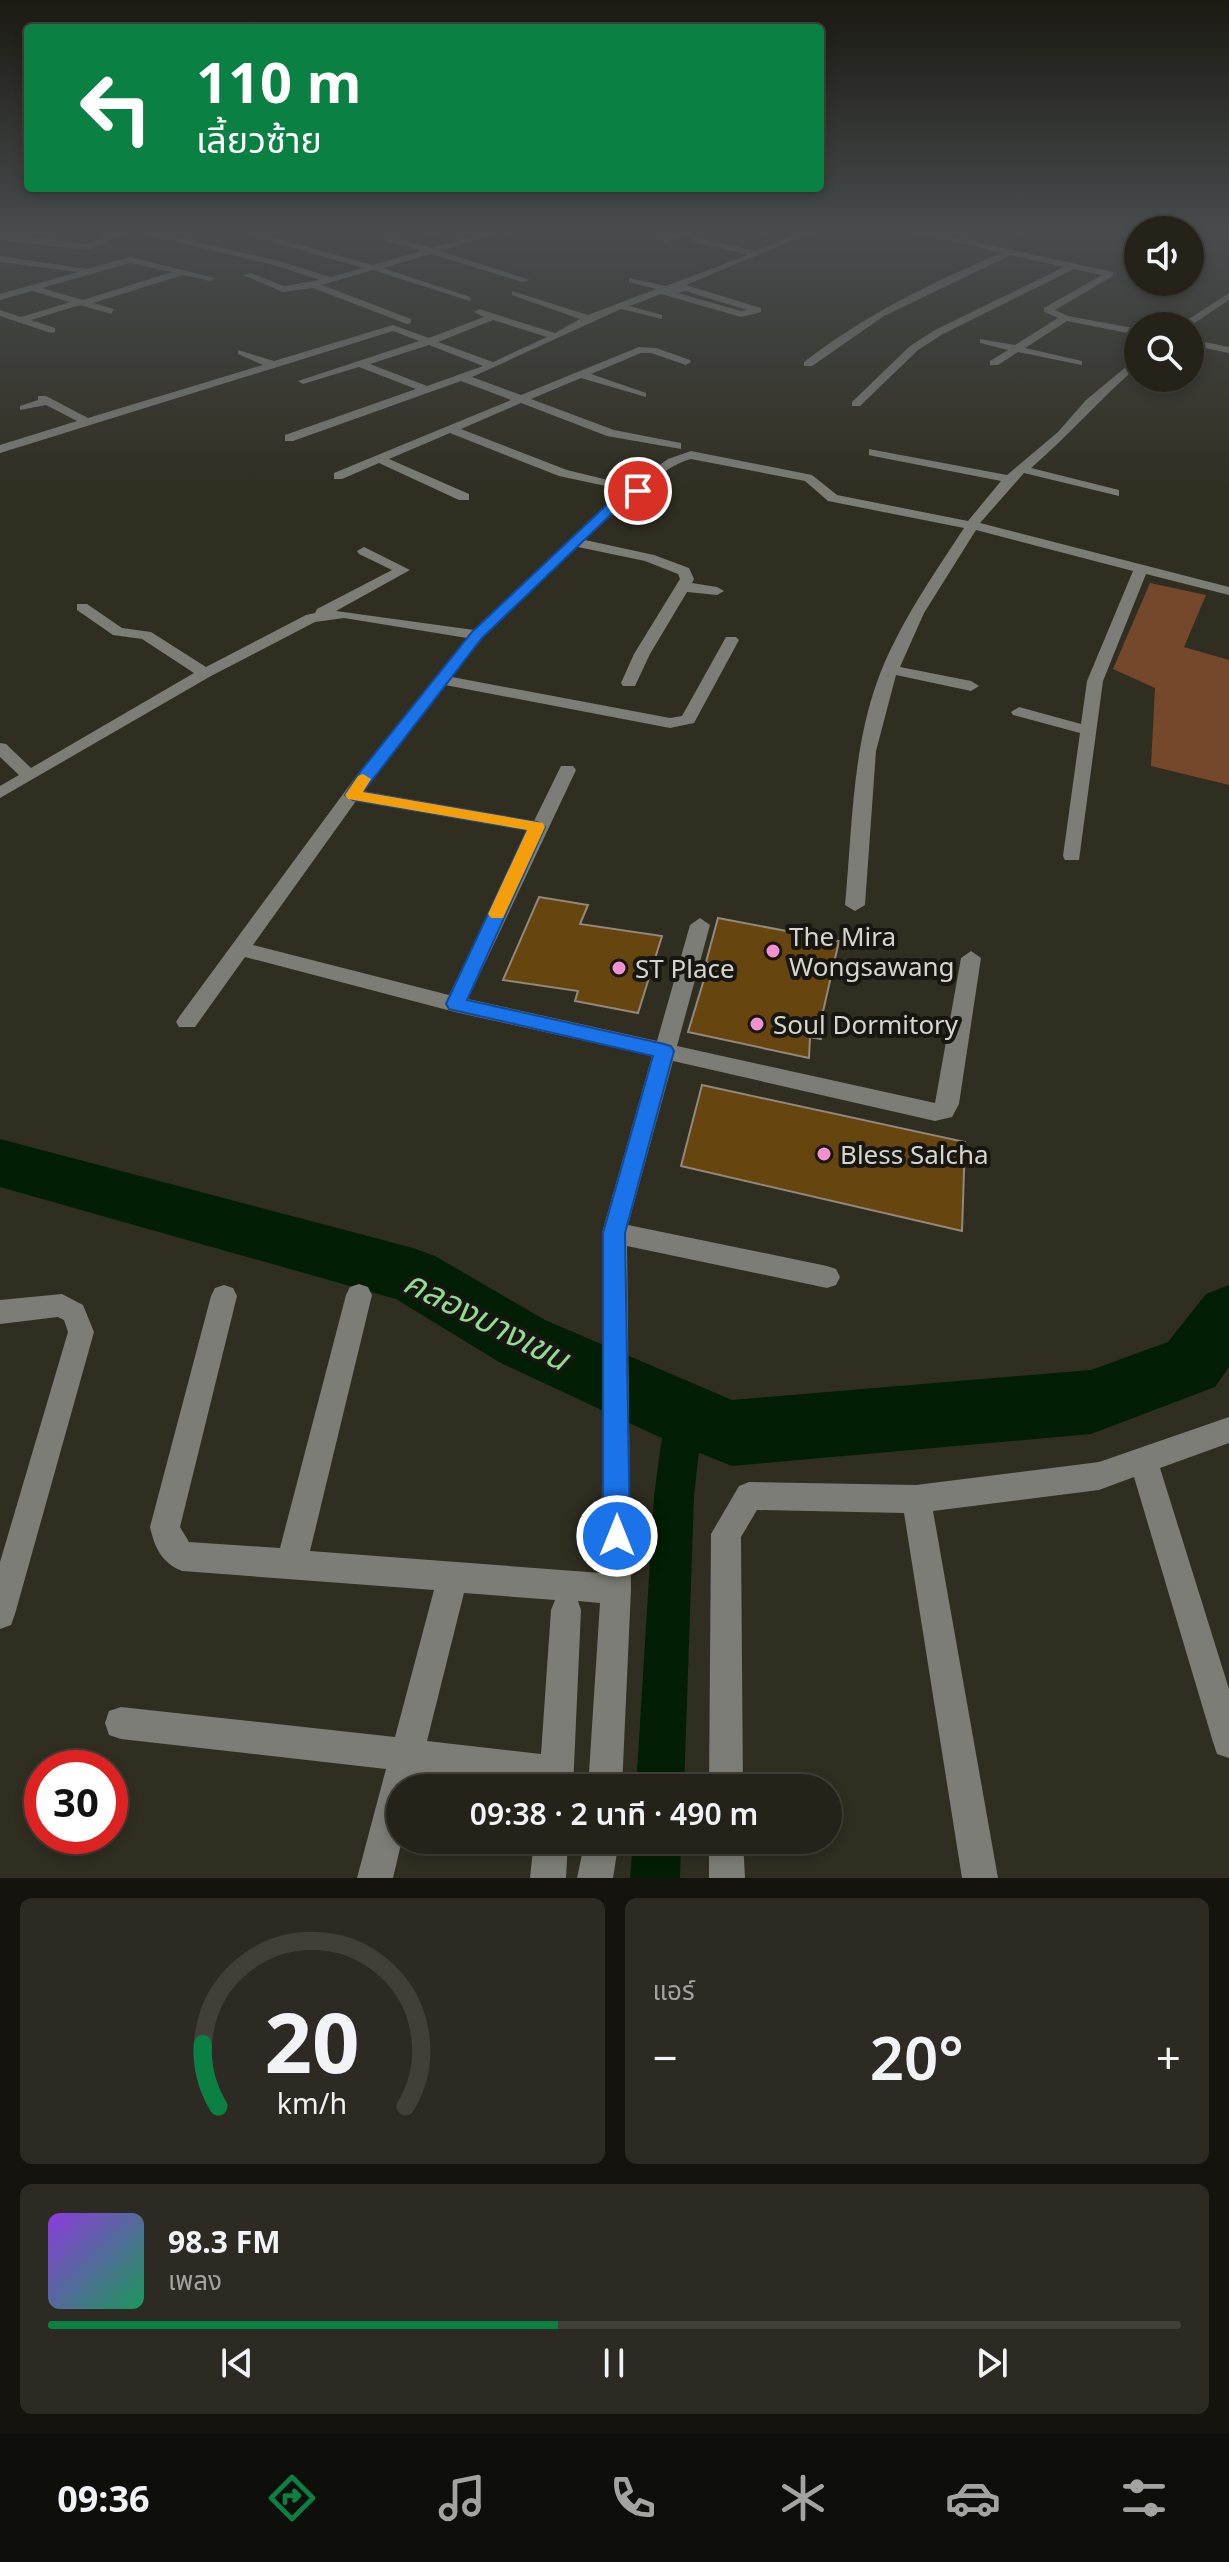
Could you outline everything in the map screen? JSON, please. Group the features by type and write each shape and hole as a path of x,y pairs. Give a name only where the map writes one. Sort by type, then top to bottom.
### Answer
{"street":[{"path":"16,319 51,330"},
{"path":"20,320 25,319"},
{"path":"401,319 407,321"},
{"path":"303,381 428,342 488,319"},
{"path":"497,319 556,337"},
{"path":"289,438 493,366 556,337 587,319"},
{"path":"808,364 846,332 869,319"},
{"path":"856,404 914,348 966,319"},
{"path":"994,363 1064,319"},
{"path":"1068,319 1124,329"},
{"path":"0,449 393,328 493,366"},
{"path":"984,341 1078,363"},
{"path":"1204,345 1229,350"},
{"path":"338,476 645,349 686,362"},
{"path":"242,352 271,364"},
{"path":"309,352 425,389"},
{"path":"855,905 868,751 885,682 917,613 975,522 1010,479 1062,435 1090,402 1124,372"},
{"path":"583,375 642,395"},
{"path":"461,377 611,433 704,457 808,478 819,483 833,498 975,522"},
{"path":"24,408 45,399 87,422"},
{"path":"453,430 563,473 616,486"},
{"path":"187,1022 353,795 477,635 621,499 638,491 678,451"},
{"path":"873,452 1010,479"},
{"path":"379,459 464,497"},
{"path":"1022,469 1114,493"},
{"path":"852,492 1229,591"},
{"path":"575,542 649,558 684,571 687,579 642,654 629,683"},
{"path":"0,793 205,673 403,570 364,551"},
{"path":"1072,856 1095,681 1141,569"},
{"path":"680,591 694,587 717,591"},
{"path":"82,607 118,632 146,635 205,673"},
{"path":"311,618 344,614 477,635"},
{"path":"442,680 670,723 688,720 731,640"},
{"path":"892,670 971,686"},
{"path":"1019,712 1090,731"},
{"path":"0,748 30,776"},
{"path":"455,1004 537,827 567,770"},
{"path":"353,795 537,827"},
{"path":"606,1774 616,1589 617,1303 614,1233 700,925"},
{"path":"241,949 455,1004 935,1112 944,1111 948,1104 971,958"},
{"path":"614,1233 827,1277"},
{"path":"291,1565 359,1295"},
{"path":"224,1296 165,1527 169,1543 182,1556 616,1589"},
{"path":"0,1312 62,1305 74,1313 81,1332 0,1614"},
{"path":"726,1774 726,1534 749,1496 916,1499 1099,1476 1229,1430"},
{"path":"1144,1462 1229,1742"},
{"path":"916,1499 980,1878"},
{"path":"375,1878 453,1577"},
{"path":"556,1774 566,1610"},
{"path":"121,1723 407,1755 520,1774"},
{"path":"548,1878 550,1854"},
{"path":"595,1878 599,1854"},
{"path":"726,1854 727,1878"}],"shaded area":[{"path":"1150,583 1206,595 1184,647 1229,660 1229,785 1151,766 1155,688 1113,669"}],"building":[{"path":"539,897 588,905 580,924 662,936 638,1013 575,1001 578,991 503,980"},
{"path":"718,918 839,941 822,1016 825,1017 821,1039 810,1037 809,1058 688,1032 709,963 706,962"},
{"name":"Bless Salcha","path":"702,1085 965,1142 962,1231 681,1166"}],"waterway":[{"name":"คลองบางเขน","path":"0,1163 413,1276 522,1341 732,1433 1091,1402 1191,1365 1229,1314"},
{"path":"661,1774 674,1496 684,1415"},
{"path":"655,1878 656,1854"}],"slow traffic":[{"path":"363,779 353,795 537,827 497,914"}],"place":[{"name":"The Mira Wongsawang","path":"773,951"},
{"name":"ST Place","path":"619,968"},
{"name":"Soul Dormitory","path":"757,1024"},
{"name":"Bless Salcha","path":"824,1154"}],"route":[{"path":"617,1536 614,1233 664,1051 455,1004 537,827 353,795 477,635 621,499 638,491"}]}
